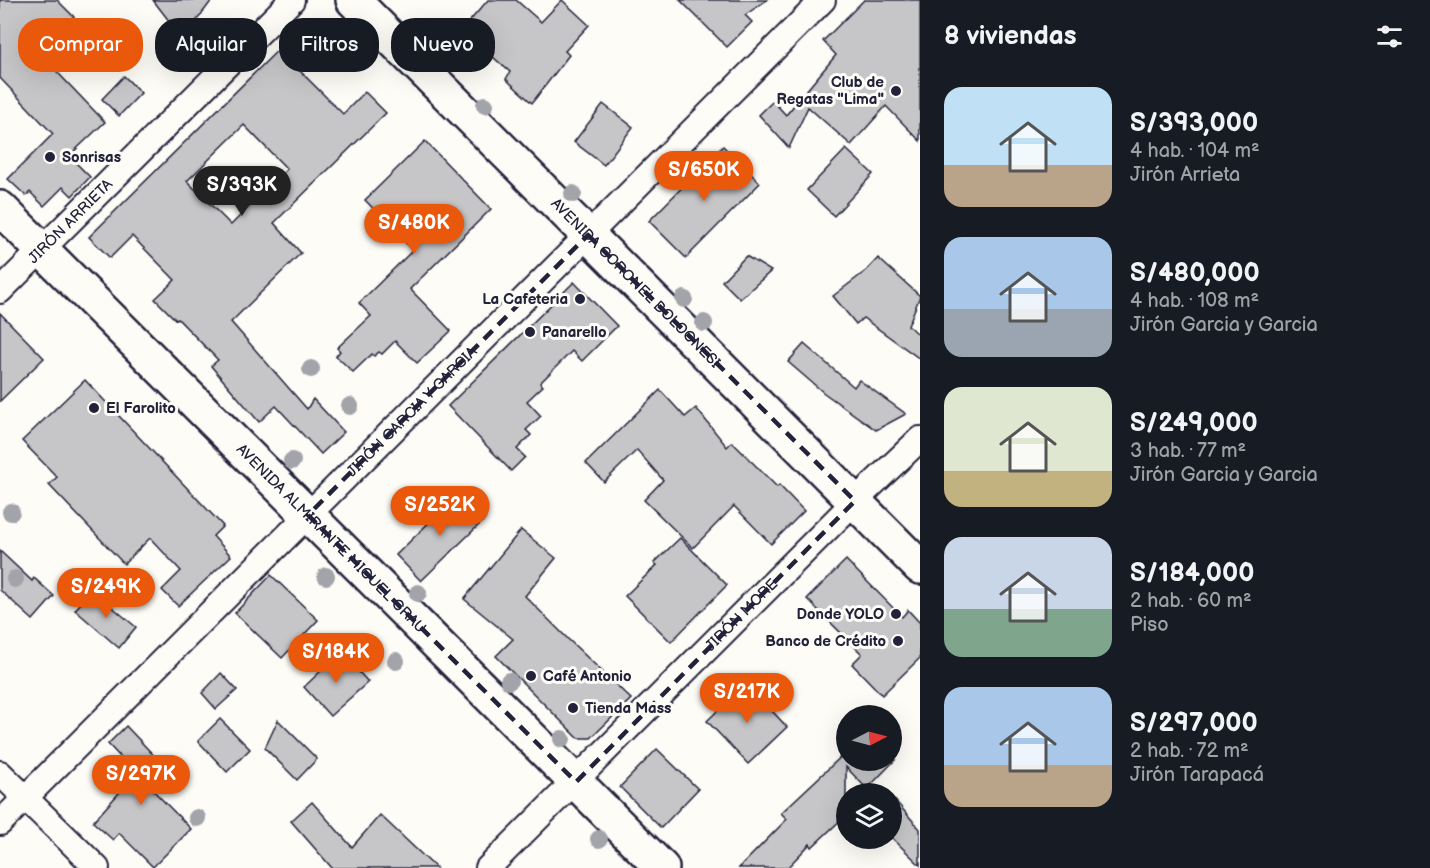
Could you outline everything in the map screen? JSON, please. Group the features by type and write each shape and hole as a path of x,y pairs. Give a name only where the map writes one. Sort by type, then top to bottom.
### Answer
{"main road":[{"name":"AVENIDA CORONEL BOLOGNESI","path":"353,0 920,567"},
{"name":"AVENIDA ALMIRANTE MIGUEL GRAU","path":"0,208 662,868"}],"street":[{"name":"JIRÓN ARRIETA","path":"0,291 292,0"},
{"name":"JIRÓN GARCIA Y GARCIA","path":"0,822 823,0"},
{"name":"JIRÓN MORE","path":"488,868 855,501 920,439"},
{"path":"0,773 97,868"}],"highlighted area":[{"path":"588,235 855,501 576,782 308,515"}],"building":[{"path":"0,0 57,0 73,18 18,18 18,72 57,72 105,122 69,156 90,177 72,196 63,187 44,206 30,192 26,196 8,179 53,134 0,78"},
{"path":"153,0 212,0 199,18 167,18"},
{"path":"488,0 516,0 541,22 562,0 589,25 565,51 569,55 532,103 506,79 510,72 495,59 495,18 472,18"},
{"path":"680,0 767,0 745,15 752,22 727,47"},
{"name":"Club de Regatas \"Lima\"","path":"864,0 920,0 920,141 886,106 851,145 808,107 789,148 759,115 773,101 786,115 836,55 823,41"},
{"path":"279,49 279,72 301,72 343,114 365,92 386,113 274,223 301,253 231,322 307,409 313,399 344,432 321,454 276,406 259,422 211,366 218,360 155,299 175,280 132,236 110,258 89,237 256,72 267,72 267,61","holes":["244,125 287,169 231,225 187,181"]},
{"path":"124,76 141,93 119,116 102,99"},
{"path":"603,104 633,127 604,165 574,142"},
{"path":"425,141 491,209 410,289 451,331 417,363 395,341 382,354 379,352 374,356 372,354 353,372 336,356 340,351 337,348 371,316 359,303 413,250 365,200"},
{"path":"723,146 760,183 686,258 649,221"},
{"path":"846,149 873,174 834,216 807,190"},
{"path":"746,256 771,271 740,299 722,281"},
{"path":"878,258 920,296 908,326 920,335 920,359 863,318 856,324 833,296 867,270"},
{"path":"574,282 617,326 582,361 572,351 540,383 543,386 527,401 541,416 526,430 531,435 517,449 525,457 511,471 448,406"},
{"path":"0,313 44,358 0,401"},
{"path":"804,344 854,387 859,380 906,414 876,430 824,393 788,362"},
{"path":"85,380 223,526 213,536 231,556 178,606 162,590 181,571 150,538 124,564 49,485 57,477 22,441"},
{"path":"660,390 685,417 696,408 727,447 732,442 804,511 771,544 734,506 693,548 644,500 663,480 637,450 604,482 586,463"},
{"path":"459,493 485,519 421,581 396,555"},
{"path":"521,530 556,558 525,596 631,699 591,738 578,738 496,656 513,639 464,599"},
{"path":"680,538 727,585 671,642 625,596 657,565 654,563"},
{"path":"0,551 32,581 34,578 54,596 33,620 0,590"},
{"path":"846,560 902,617 908,610 920,623 920,658 882,695 852,664 862,654 807,599"},
{"path":"271,575 318,620 282,658 235,613"},
{"path":"92,590 136,627 119,648 75,610"},
{"path":"341,652 368,682 330,716 304,687"},
{"path":"221,673 237,690 216,709 202,693"},
{"path":"746,683 787,727 748,764 707,721"},
{"path":"220,719 250,749 227,772 198,741"},
{"path":"278,720 317,759 297,780 265,748"},
{"path":"126,726 161,763 143,780 191,829 153,867 119,833 113,840 93,822 136,774 108,744"},
{"path":"657,749 698,789 661,828 620,787"},
{"path":"836,761 836,771 846,771 846,783 836,783 836,824 812,847 810,844 787,868 739,868 787,819 781,813"},
{"path":"850,771 884,771 873,783 861,783"},
{"path":"312,802 352,847 380,815 436,868 332,868 291,821"},
{"path":"902,809 920,829 920,865 902,848"}],"place":[{"name":"Club de Regatas \"Lima\"","path":"896,91"},
{"name":"Sonrisas","path":"50,157"},
{"name":"La Cafeteria","path":"580,299"},
{"name":"Panarello","path":"530,332"},
{"name":"El Farolito","path":"94,408"},
{"name":"Donde YOLO","path":"896,614"},
{"name":"Banco de Crédito","path":"898,641"},
{"name":"Café Antonio","path":"531,676"},
{"name":"Tienda Mass","path":"573,708"}]}
